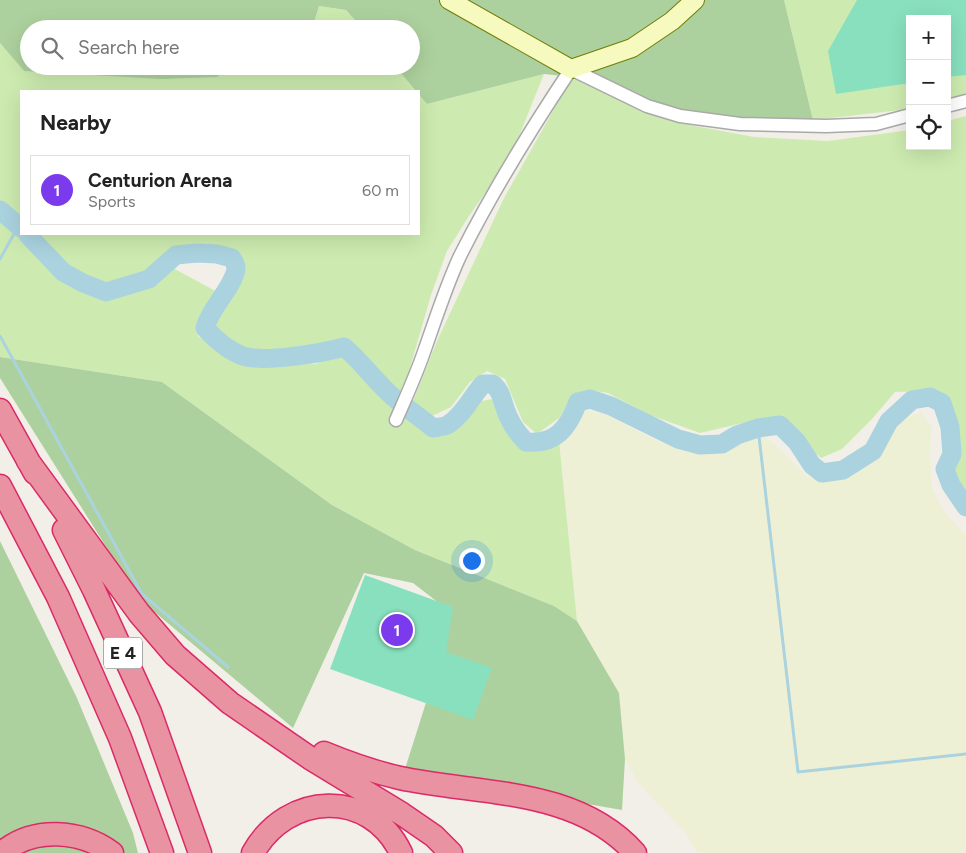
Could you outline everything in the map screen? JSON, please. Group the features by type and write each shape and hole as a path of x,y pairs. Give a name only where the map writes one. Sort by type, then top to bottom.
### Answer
{"highway":[{"name":"E 4","path":"0,410 94,590 150,712 200,853"},
{"path":"28,461 139,613 175,655 230,703 310,758 402,814 434,836 451,853"},
{"name":"E 4","path":"0,486 62,606 120,738 162,853"},
{"path":"270,730 352,765 400,778 508,794 578,812 601,824 623,839 635,853"},
{"path":"253,853 278,822 305,808 329,805 351,808 374,819 393,837 401,853"},
{"path":"2,853 27,839 56,834 85,839 112,853"}],"street":[{"path":"449,0 571,69 647,106 680,116 740,124 826,126 876,124 906,117"},
{"path":"396,420 460,256 549,102 571,69 632,48 672,21 694,0"},
{"path":"951,105 966,101"}],"green space":[{"path":"0,0 784,0 813,120 743,119 679,123 573,77 544,74 427,104 420,96 420,90 415,90 403,75 420,75 420,20 355,20 346,10 319,6 315,20 20,20 20,66 0,43"},
{"path":"784,0 966,0 966,94 951,98 951,15 906,15 906,109 813,120"},
{"path":"857,0 966,0 966,75 951,77 951,15 906,15 906,84 836,94 828,51"},
{"path":"319,6 346,10 355,20 315,20"},
{"path":"0,43 20,66 20,75 217,77 220,75 403,75 415,90 20,90 20,220 0,204"},
{"path":"544,74 511,156 447,251 431,295 401,399 383,383 354,348 343,340 310,352 259,355 240,352 216,335 209,325 230,294 243,269 236,255 217,249 197,248 172,251 146,275 106,288 96,287 66,267 34,235 420,235 420,96 427,104"},
{"path":"92,75 220,75 217,77 160,79"},
{"path":"572,77 588,84 621,87 679,123 754,137 828,141 906,131 906,150 951,150 951,120 966,116 966,503 953,482 955,433 948,399 922,391 895,392 842,449 821,458 796,435 768,417 700,433 650,415 608,393 587,390 572,397 559,418 537,434 523,422 505,379 487,371 470,382 451,407 432,416 411,406 437,341 504,198"},
{"path":"0,218 53,269 80,290 105,299 153,285 173,268 219,293 212,299 198,320 198,336 240,363 265,366 315,364 340,355 377,386 394,406 429,433 452,428 462,421 475,402 493,399 505,428 526,451 540,449 559,441 577,621 554,606 415,550 332,505 162,382 0,357"},
{"path":"0,357 162,382 332,505 415,550 554,606 577,621 619,693 625,759 622,810 404,772 436,671 444,607 413,583 364,573 293,728 139,599 0,378"},
{"path":"581,410 603,413 659,442 698,453 723,452 740,440 762,435 779,448 808,478 835,479 862,468 897,421 921,412 932,427 930,454 932,489 946,514 966,535 966,853 698,853 686,834 638,783 625,759 619,693 577,621 559,441 571,429"},
{"path":"0,541 77,698 133,833 138,853 0,853"},
{"path":"365,575 453,607 446,652 492,668 473,720 330,669"}],"waterway":[{"path":"0,210 20,227"},
{"path":"0,259 19,225"},
{"path":"28,235 63,272 83,283 106,292 149,279 176,255 217,254 232,258 236,268 234,276 205,328 227,348 252,358 278,358 344,347 393,397 433,428 449,424 459,415 483,384 493,384 500,393 516,431 526,442 545,441 553,438 560,433 570,420 578,402 590,399 611,406 678,439 700,445 722,444 737,435 758,428 780,425 797,442 812,465 822,473 843,470 873,451 889,421 912,400 930,397 942,403 950,427 952,454 945,469 951,485 966,507"},
{"path":"0,336 142,594 228,667"},
{"path":"758,428 798,772 966,754"}],"place":[{"name":"Centurion Arena","path":"397,630"}]}
